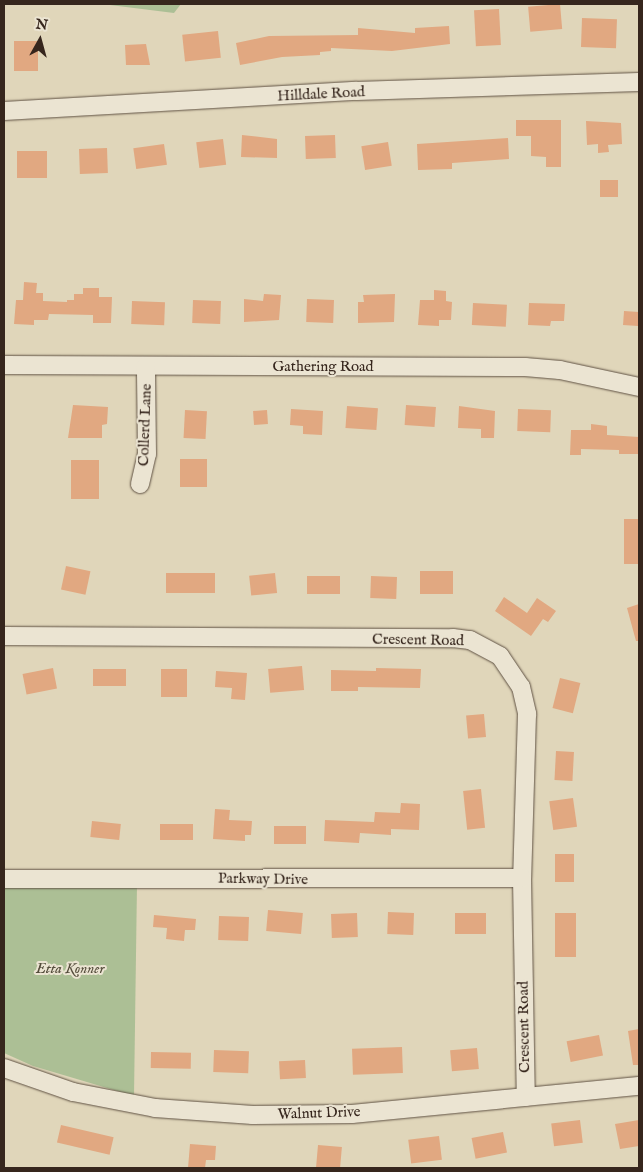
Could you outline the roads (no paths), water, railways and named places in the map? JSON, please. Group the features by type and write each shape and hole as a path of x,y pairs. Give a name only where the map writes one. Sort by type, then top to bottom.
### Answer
{"street":[{"name":"Hilldale Road","path":"4,111 356,91 639,82"},
{"name":"Gathering Road","path":"4,365 526,367 560,370 639,388"},
{"name":"Collerd Lane","path":"140,484 147,454 146,366"},
{"name":"Crescent Road","path":"4,636 453,638 486,646 511,668 525,699 522,878 526,1097"},
{"name":"Parkway Drive","path":"4,879 522,878"},
{"name":"Walnut Drive","path":"4,1068 72,1092 155,1108 253,1115 352,1114 639,1086"}],"park label":[{"name":"Etta Konner","path":"70,969"}]}
